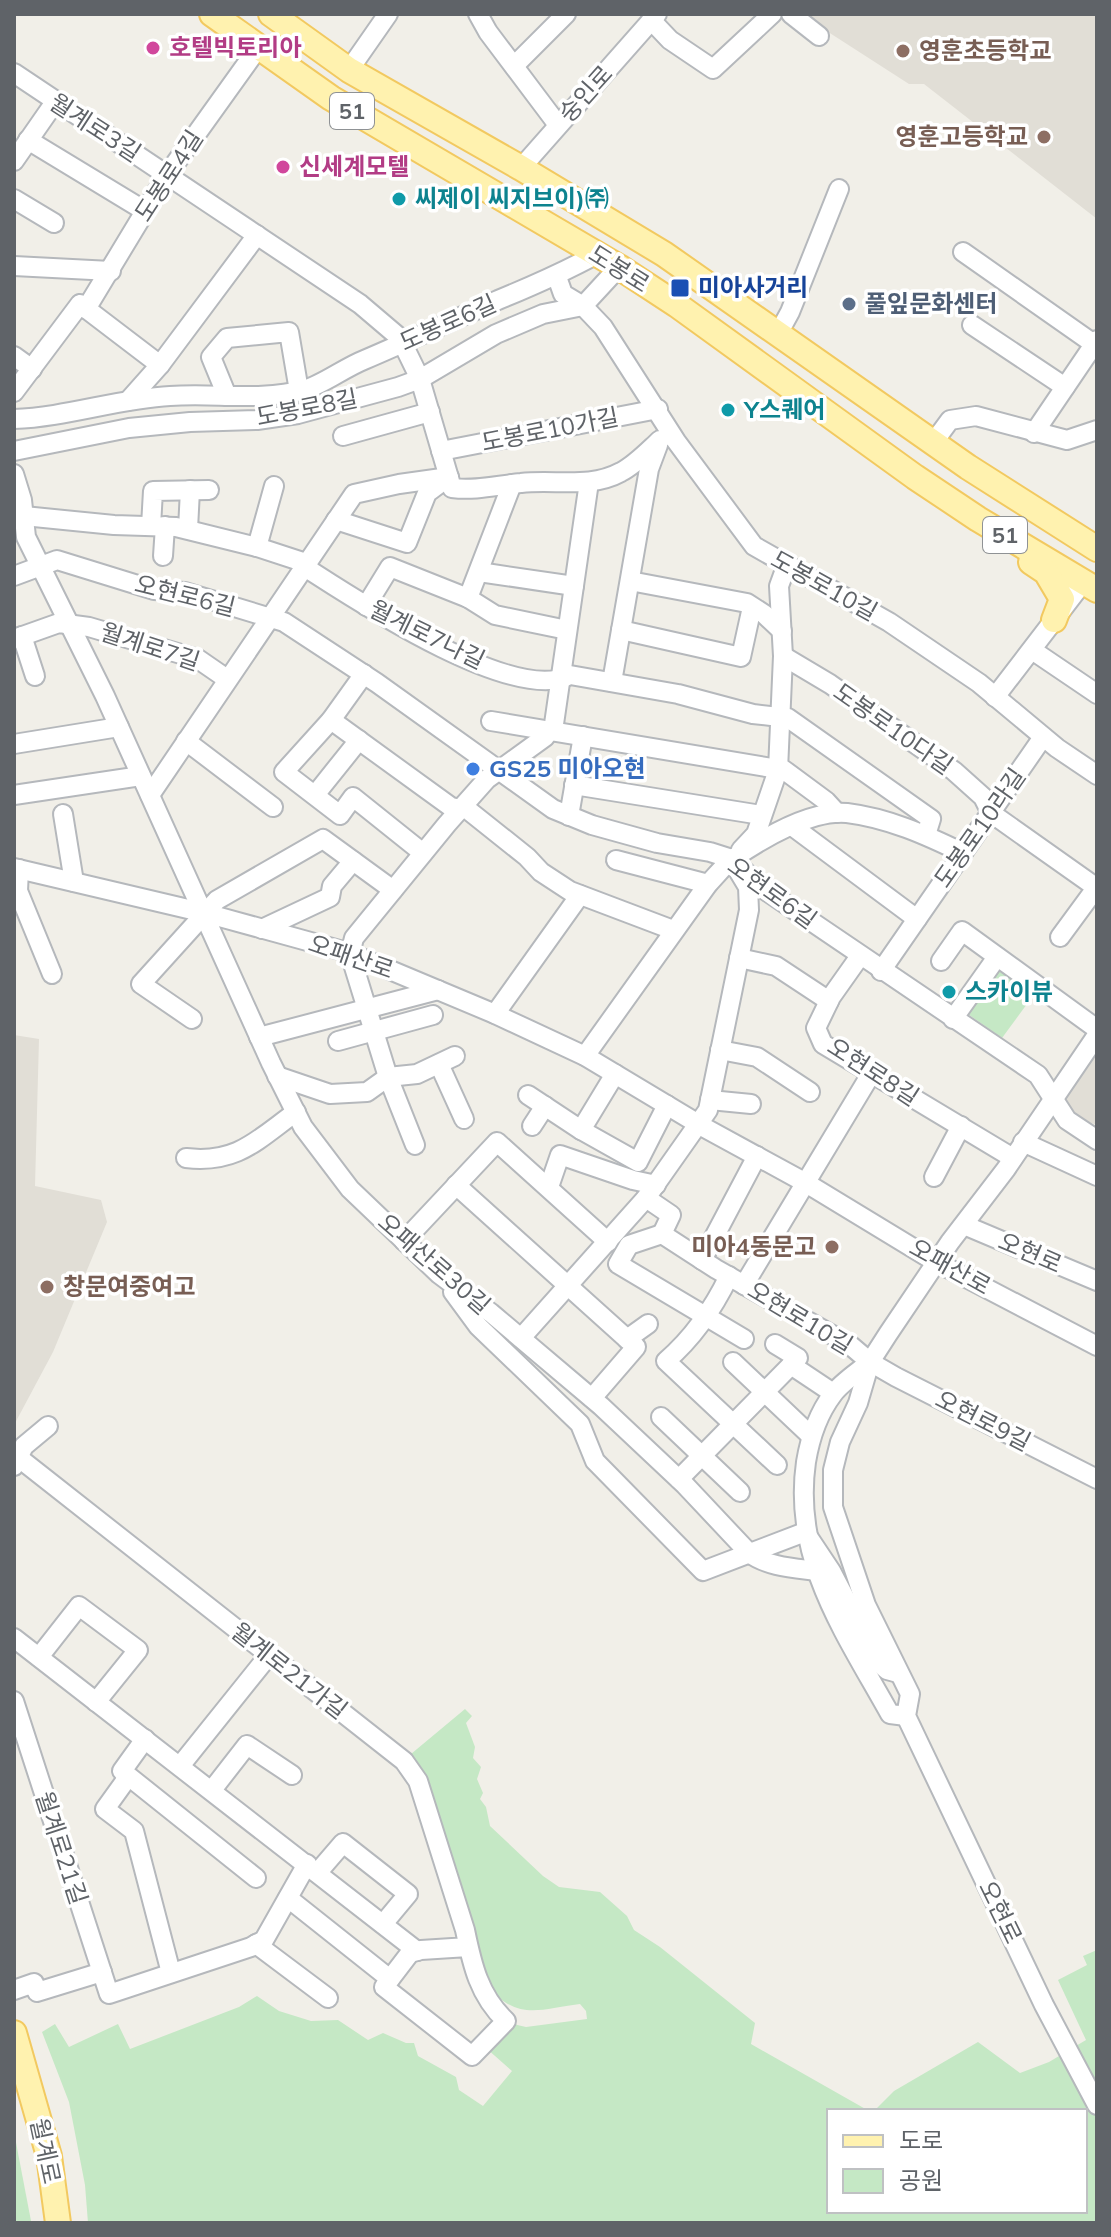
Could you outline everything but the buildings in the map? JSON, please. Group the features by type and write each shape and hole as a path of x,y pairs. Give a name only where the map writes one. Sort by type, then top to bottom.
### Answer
{"main road":[{"name":"도봉로","path":"212,14 331,98 619,267 926,484 1090,586"},
{"name":"도봉로","path":"271,14 349,70 653,247 933,443 1097,549"},
{"path":"926,484 972,523 1046,572 1062,599 1054,620"},
{"name":"월계로","path":"14,2033 49,2156 58,2223"}],"street":[{"path":"349,70 388,14"},
{"path":"478,14 488,32 558,125"},
{"path":"514,66 566,14"},
{"name":"숭인로","path":"521,168 654,17 670,40 713,69 772,14"},
{"path":"791,14 819,36"},
{"name":"도봉로4길","path":"14,392 80,304 86,309 167,175 258,48"},
{"name":"월계로3길","path":"14,73 360,304 400,338 420,379 449,477"},
{"path":"14,161 55,102"},
{"path":"28,140 145,211"},
{"path":"778,334 790,312 839,189"},
{"path":"14,199 54,223"},
{"path":"128,401 160,365 257,235"},
{"path":"963,252 1096,342 1034,433"},
{"name":"도봉로6길","path":"14,419 73,413 172,395 227,396 308,389 342,369 557,277 597,254"},
{"path":"14,266 111,271"},
{"path":"583,306 619,267"},
{"name":"도봉로10길","path":"557,277 563,294 583,306 603,327 661,425 754,546 889,622 979,683 1043,737 1097,775"},
{"name":"도봉로8길","path":"14,451 129,428 257,420 298,414 420,379 496,334 543,314 583,306"},
{"path":"86,309 160,365"},
{"path":"972,325 1065,387"},
{"path":"227,396 211,357 227,338 289,332 299,391"},
{"path":"14,356 32,369"},
{"path":"343,436 430,412"},
{"path":"933,443 950,420 976,416 1067,440 1097,430"},
{"path":"449,477 452,488 466,490 512,484 589,482 623,472 661,425"},
{"path":"612,682 649,469 661,425"},
{"name":"도봉로10가길","path":"441,451 661,425"},
{"name":"월계로7길","path":"14,474 19,516 26,537 205,913"},
{"path":"336,520 407,543 427,493 449,477"},
{"path":"150,795 354,494 449,477"},
{"path":"415,1145 388,1077 350,954 354,938 460,809 497,771 545,737 554,724 589,482"},
{"path":"468,598 512,484"},
{"path":"257,547 274,486"},
{"path":"188,529 190,490"},
{"path":"163,556 153,491 209,490"},
{"path":"19,516 188,529 306,563"},
{"name":"오현로6길","path":"41,565 57,560 154,590 185,592 284,622 364,674 553,809 657,843 732,859 762,888 1038,1075 1067,1120 1097,1140"},
{"name":"월계로7나길","path":"306,563 311,571 429,642 515,676 560,681"},
{"path":"585,1056 708,884 756,834 778,770 783,656 779,586 787,564"},
{"path":"14,576 41,565"},
{"path":"366,606 390,567 468,598 495,615 567,630"},
{"path":"479,572 574,586"},
{"path":"630,581 747,603 782,631"},
{"path":"995,697 1054,620 1090,586"},
{"path":"621,630 741,657 752,607"},
{"name":"월계로7길","path":"35,676 18,638 59,623 69,623 198,659 227,679"},
{"path":"1032,650 1097,694"},
{"name":"도봉로10다길","path":"783,656 830,684 954,771 983,797 991,813 1097,888"},
{"path":"364,674 331,720 284,772 340,815 353,797 423,853"},
{"name":"도봉로10다길","path":"560,681 570,675 788,718 931,819 926,835"},
{"path":"331,720 451,807 468,810 541,872 580,895 673,930"},
{"path":"491,721 784,770 837,813"},
{"path":"14,744 119,727"},
{"path":"569,816 583,736"},
{"name":"도봉로10라길","path":"881,971 1043,737"},
{"path":"315,795 359,740"},
{"path":"186,741 273,807"},
{"path":"14,795 141,776"},
{"path":"574,785 761,815"},
{"path":"732,859 792,826 815,816 837,813 926,835 963,853"},
{"path":"63,814 74,882"},
{"path":"792,826 917,919"},
{"path":"192,1019 141,984 217,900 323,839 393,890"},
{"path":"521,1338 651,1191 708,1110 749,910 748,887 732,859"},
{"path":"616,860 708,884"},
{"name":"오패산로","path":"262,929 330,897 332,886 353,861"},
{"name":"오패산로","path":"52,974 18,891 16,869 205,913 350,954 495,1014 585,1056 937,1262 1097,1346"},
{"path":"1060,937 1097,888"},
{"path":"495,1014 580,895"},
{"name":"오패산로30길","path":"205,913 259,1037 303,1127 350,1189 439,1274 592,1398 679,1479 749,1553"},
{"path":"941,961 962,931 1097,1029"},
{"name":"오현로8길","path":"860,956 829,1001 816,1028 823,1044 961,1126 1018,1150"},
{"path":"953,1019 997,957"},
{"name":"오현로8길","path":"739,958 776,966 829,1001"},
{"name":"오패산로","path":"368,1008 438,990"},
{"path":"259,1037 368,1008"},
{"path":"338,1041 433,1015"},
{"name":"오현로","path":"906,1716 890,1714 838,1622 817,1571 805,1532 803,1488 810,1435 833,1393 870,1362 1097,1035"},
{"path":"720,1050 757,1057 810,1092"},
{"path":"277,1076 330,1094 367,1092 388,1077 417,1074 447,1060 464,1119"},
{"path":"581,1130 615,1074"},
{"path":"737,1280 806,1183 871,1074"},
{"path":"528,1095 638,1162 667,1105"},
{"path":"710,1100 751,1104"},
{"path":"532,1126 545,1106"},
{"path":"186,1158 210,1161 239,1152 296,1112"},
{"path":"934,1177 961,1126"},
{"path":"404,1241 497,1142 608,1242"},
{"path":"1018,1150 1097,1176"},
{"path":"549,1187 560,1155 633,1180 651,1191 671,1215 662,1234 629,1245 618,1264 707,1315"},
{"path":"702,1260 757,1156"},
{"path":"456,1185 632,1343"},
{"name":"오현로","path":"964,1225 1097,1281"},
{"name":"오현로10길","path":"662,1234 850,1345 870,1362"},
{"path":"439,1274 478,1326 580,1424 595,1461 703,1571 805,1532 831,1571 879,1663 887,1670 898,1673"},
{"name":"오현로10길","path":"734,1422 666,1361 686,1343 737,1280"},
{"name":"오현로10길","path":"707,1315 744,1339"},
{"path":"592,1398 648,1324"},
{"path":"679,1479 798,1358 775,1344"},
{"path":"733,1362 810,1435"},
{"name":"오현로","path":"870,1362 858,1403 840,1442 833,1470 833,1507 866,1605 910,1694 906,1716 1044,2005 1097,2105"},
{"name":"오현로9길","path":"870,1362 1097,1479"},
{"path":"791,1365 833,1393"},
{"path":"661,1417 740,1492"},
{"path":"734,1422 777,1465"},
{"name":"월계로21가길","path":"48,1426 24,1446 16,1462 404,1761 418,1781 465,1930 471,1962 484,1996 506,2021 472,2056 384,1987 390,1979"},
{"path":"749,1553 758,1560 817,1571"},
{"path":"39,1657 79,1606 138,1650 96,1702"},
{"path":"14,1638 417,1951"},
{"path":"180,1766 269,1655"},
{"name":"월계로21길","path":"14,1701 109,1994 171,1973"},
{"path":"145,1739 122,1771 256,1878"},
{"path":"212,1790 247,1745 292,1775"},
{"path":"128,1777 105,1809 134,1831 171,1973 264,1940 288,1898 313,1868 343,1843 408,1894 383,1924"},
{"path":"288,1898 390,1979 410,1953 468,1947"},
{"path":"256,1944 328,1998"},
{"path":"14,1990 34,1983 37,1992 102,1972"}],"shaded area":[{"name":"영훈고등학교","path":"812,14 1097,14 1097,219 924,84 909,84 808,19"},
{"name":"창문여중여고","path":"14,1035 39,1039 35,1186 101,1200 107,1222 53,1352 14,1425"},
{"path":"1097,1052 1097,1125 1072,1116 1062,1101"}],"green space":[{"path":"1002,961 1038,989 1002,1038 965,1012"},
{"path":"465,1709 472,1716 466,1723 475,1747 473,1758 481,1767 477,1779 483,1793 480,1799 486,1807 490,1826 559,1887 600,1892 627,1916 634,1930 755,2023 751,2044 865,2109 827,2109 827,2213 1087,2213 1087,2109 876,2109 894,2091 978,2042 1020,2073 1049,2062 1086,2040 1058,1980 1087,1965 1083,1956 1097,1950 1097,2223 88,2223 85,2185 69,2102 42,2032 55,2024 69,2047 118,2024 130,2049 239,2007 257,1996 279,2011 311,2021 338,2020 368,2040 383,2033 406,2043 414,2043 418,2056 456,2077 459,2090 483,2106 512,2071 486,2048 513,2024 526,2027 587,2019 586,2011 580,2004 541,2010 520,2009 488,1988 422,1770 411,1754"},
{"path":"14,2132 31,2221 14,2223"}],"place":[{"name":"호텔빅토리아","path":"153,48"},
{"name":"영훈초등학교","path":"903,51"},
{"name":"영훈고등학교","path":"1044,137"},
{"name":"신세계모텔","path":"283,167"},
{"name":"씨제이 씨지브이)㈜","path":"399,199"},
{"name":"미아사거리","path":"680,288"},
{"name":"풀잎문화센터","path":"849,304"},
{"name":"Y스퀘어","path":"728,410"},
{"name":"GS25 미아오현","path":"473,769"},
{"name":"스카이뷰","path":"949,992"},
{"name":"미아4동문고","path":"832,1247"},
{"name":"창문여중여고","path":"47,1287"}]}
